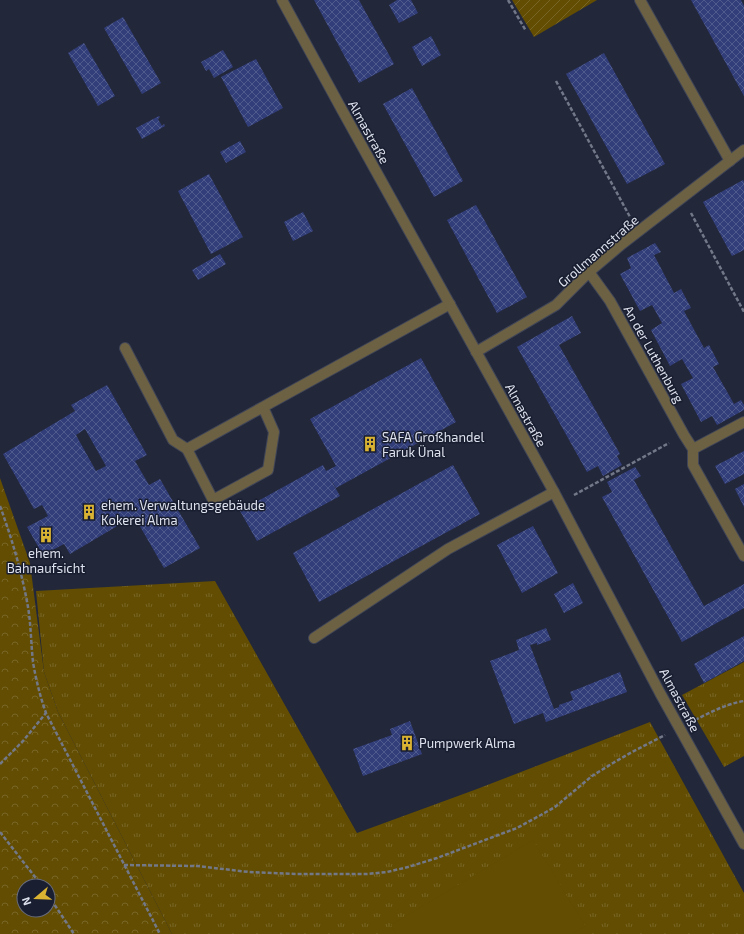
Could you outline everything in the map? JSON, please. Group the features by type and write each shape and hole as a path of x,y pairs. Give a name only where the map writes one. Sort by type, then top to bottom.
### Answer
{"street":[{"name":"Almastraße","path":"282,0 560,502 680,728 744,844"},
{"path":"640,0 730,161"},
{"name":"Grollmannstraße","path":"476,352 556,305 589,272 744,150"},
{"name":"An der Luthenburg","path":"589,272 610,301 693,449 693,465 744,556"},
{"path":"187,449 450,304"},
{"path":"125,348 173,440 187,449 213,500 268,470 274,432 263,407"},
{"path":"693,449 744,422"},
{"path":"314,638 448,549 554,492"}],"path":[{"path":"508,0 526,31"},
{"path":"556,81 629,216 641,230"},
{"path":"683,198 744,312"},
{"path":"560,502 669,443"},
{"path":"0,506 22,578 28,608 33,662 38,687 46,713 160,934"},
{"path":"124,865 196,866 249,872 295,874 367,874 386,872 408,867 437,858 517,828 555,806 592,776 632,752 719,709 733,703 744,701"},
{"path":"0,764 23,741 46,713"},
{"path":"0,832 36,878"},
{"path":"56,907 74,934"}],"green space":[{"path":"512,0 597,0 534,37"},
{"path":"0,478 30,563 44,672 58,712 172,934 0,934"},
{"path":"215,581 357,833 477,789 650,722 744,893 744,934 172,934 58,712 44,672 36,591"},
{"path":"744,662 744,756 724,767 682,695"},
{"path":"533,840 585,926 572,934 396,934 391,925"}],"building":[{"path":"314,0 359,0 394,64 359,83"},
{"path":"397,0 411,0 418,13 399,23 389,5"},
{"path":"691,0 741,0 744,6 744,96"},
{"path":"123,17 161,83 142,94 104,28"},
{"path":"431,36 441,55 422,66 412,47"},
{"path":"84,43 115,96 98,106 68,53"},
{"path":"223,50 233,67 214,78 209,69 206,71 201,62"},
{"path":"604,53 665,164 627,184 566,74"},
{"path":"256,59 283,108 248,127 221,77"},
{"path":"412,88 463,181 434,197 383,104"},
{"path":"159,116 160,117 158,119 162,126 164,124 165,126 142,139 136,128"},
{"path":"240,141 246,152 226,163 220,152"},
{"path":"209,174 243,237 211,254 178,191"},
{"path":"743,180 744,250 732,256 703,202"},
{"path":"476,205 527,297 497,313 447,220"},
{"path":"303,212 313,231 293,241 284,222"},
{"path":"655,243 661,252 654,255 674,293 681,289 691,308 684,311 704,348 709,345 719,364 713,367 734,404 741,400 744,405 744,410 717,425 712,416 701,422 681,384 693,378 682,359 670,366 651,330 662,323 652,305 640,311 620,274 631,268 627,258"},
{"path":"220,254 226,264 198,280 192,270"},
{"path":"572,316 581,333 559,345 620,454 617,456 622,465 603,476 598,466 587,472 517,347"},
{"name":"SAFA Großhandel Faruk Ünal","path":"421,358 456,422 336,488 327,473 340,496 257,541 240,511 323,465 326,471 336,466 310,419"},
{"path":"107,385 147,455 135,461 149,485 160,479 200,548 164,568 134,516 70,554 64,544 43,555 27,527 48,516 42,505 34,509 3,454 75,411 71,405","holes":["85,429 106,466 96,471 76,435"]},
{"path":"744,451 744,474 725,484 715,466"},
{"path":"453,465 480,514 319,602 293,553"},
{"path":"635,467 641,476 634,480 704,606 744,584 744,608 682,642 602,497 612,492 607,482"},
{"path":"744,484 744,507 735,489"},
{"path":"533,526 558,573 522,593 497,545"},
{"path":"573,583 583,603 564,613 554,594"},
{"path":"546,628 551,640 537,645 537,643 530,645 554,709 559,707 559,705 573,700 570,692 620,672 627,692 546,722 543,713 514,724 490,661 519,650 516,640"},
{"path":"744,636 744,661 704,683 694,664"},
{"path":"410,721 422,754 363,776 353,749 392,735 390,729"}],"place":[{"name":"SAFA Großhandel Faruk Ünal","path":"370,444"},
{"name":"ehem. Verwaltungsgebäude Kokerei Alma","path":"89,512"},
{"name":"ehem. Bahnaufsicht","path":"46,535"},
{"name":"Pumpwerk Alma","path":"407,743"}]}
